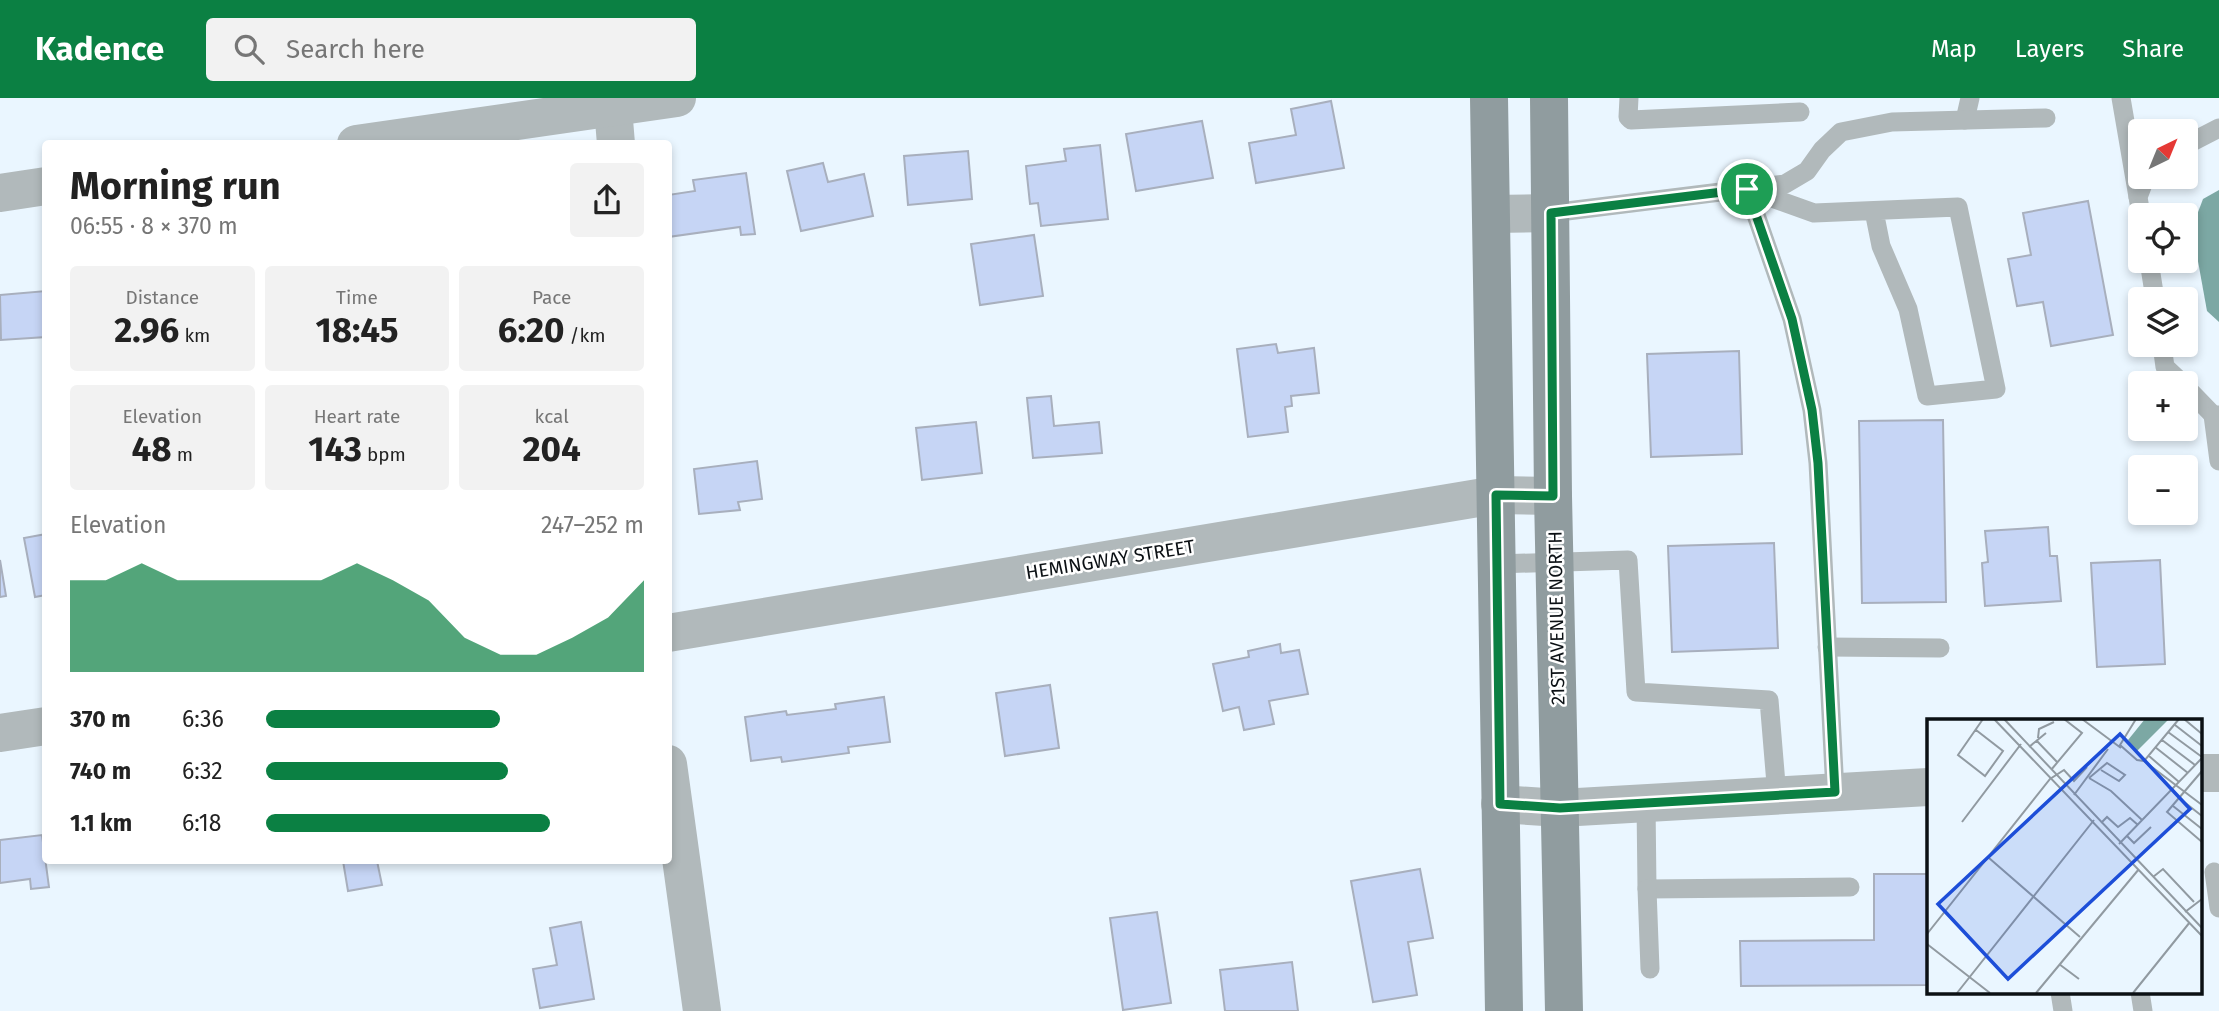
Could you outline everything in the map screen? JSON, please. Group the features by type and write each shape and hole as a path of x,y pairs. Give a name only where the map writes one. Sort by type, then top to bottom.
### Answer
{"main road":[{"path":"1489,98 1504,1011"},
{"name":"21ST AVENUE NORTH","path":"1549,98 1553,496 1564,1011"}],"street":[{"path":"414,140 615,126 677,98"},
{"path":"0,193 42,187"},
{"path":"1491,214 1551,213"},
{"name":"HEMINGWAY STREET","path":"672,632 1496,495 1553,496"},
{"path":"0,733 42,727"},
{"path":"1500,804 1560,808 1927,787"},
{"path":"672,793 702,1011"}],"lane":[{"path":"1629,98 1628,117 1631,120 1800,112"},
{"path":"1965,120 1970,98"},
{"path":"2121,98 2139,203"},
{"path":"1551,213 1785,184 1807,172 1822,150 1840,132 1892,122 2046,118"},
{"path":"2198,139 2219,128"},
{"path":"1747,189 1814,214 1874,211 1958,207 1996,389 1927,396 1908,309 1881,246 1874,211"},
{"path":"1747,189 1792,319 1812,410 1818,463 1835,792"},
{"path":"2198,398 2216,415 2219,461"},
{"path":"1497,564 1628,560 1636,692 1769,700 1777,796"},
{"path":"1827,647 1940,648"},
{"path":"1646,802 1650,969"},
{"path":"2211,872 2219,908"},
{"path":"1647,889 1850,887"},
{"path":"2060,993 2063,1011"},
{"path":"2140,993 2143,1011"}],"shaded area":[{"path":"2219,190 2219,322 2207,311 2198,261 2198,212 2203,199"}],"building":[{"path":"1331,101 1344,168 1256,183 1249,143 1296,135 1291,109"},
{"path":"1202,121 1213,178 1136,191 1126,134"},
{"path":"1100,145 1108,219 1041,226 1038,203 1030,204 1026,166 1066,161 1064,149"},
{"path":"968,151 972,199 908,205 904,156"},
{"path":"823,163 828,182 864,174 873,216 801,231 787,171"},
{"path":"746,173 755,234 741,235 740,227 672,236 672,194 695,191 693,180"},
{"path":"2088,201 2113,335 2051,346 2043,302 2017,306 2008,259 2031,255 2023,213"},
{"path":"1034,235 1043,296 980,305 971,244"},
{"path":"42,291 42,337 1,340 0,295"},
{"path":"1276,344 1278,353 1314,348 1319,393 1291,396 1292,406 1285,407 1288,432 1248,437 1237,349"},
{"path":"1739,351 1742,454 1651,457 1647,354"},
{"path":"1051,396 1054,426 1099,422 1102,453 1033,458 1027,398"},
{"path":"1943,420 1946,602 1862,603 1859,421"},
{"path":"976,422 982,473 922,480 916,428"},
{"path":"757,461 762,499 738,502 740,510 699,514 694,469"},
{"path":"2048,527 2050,556 2057,556 2061,601 1985,606 1982,563 1988,562 1985,531"},
{"path":"42,535 42,596 35,597 24,538"},
{"path":"1774,543 1778,648 1672,652 1668,546"},
{"path":"0,560 6,596 0,597"},
{"path":"2160,560 2165,664 2097,667 2091,563"},
{"path":"1280,644 1281,653 1299,650 1308,694 1269,701 1274,724 1244,730 1239,707 1223,711 1213,664 1249,657 1248,651"},
{"path":"1050,685 1059,748 1005,756 996,693"},
{"path":"884,697 890,742 848,747 849,753 782,762 781,757 751,761 745,717 786,711 787,715 836,709 835,704"},
{"path":"42,835 42,864 46,864 49,887 31,889 30,879 0,883 0,840"},
{"path":"344,864 378,864 382,885 348,891"},
{"path":"1420,869 1433,938 1408,942 1417,995 1373,1002 1351,881"},
{"path":"1874,874 1927,874 1927,985 1741,986 1740,941 1874,940"},
{"path":"1157,912 1171,1003 1123,1010 1110,918"},
{"path":"581,922 594,999 540,1008 533,969 557,965 550,928"},
{"path":"1292,962 1298,1011 1225,1011 1220,970"}],"route":[{"path":"1747,189 1792,319 1812,410 1818,463 1835,792 1560,808 1500,804 1496,495 1553,496 1551,213 1747,189"}]}
